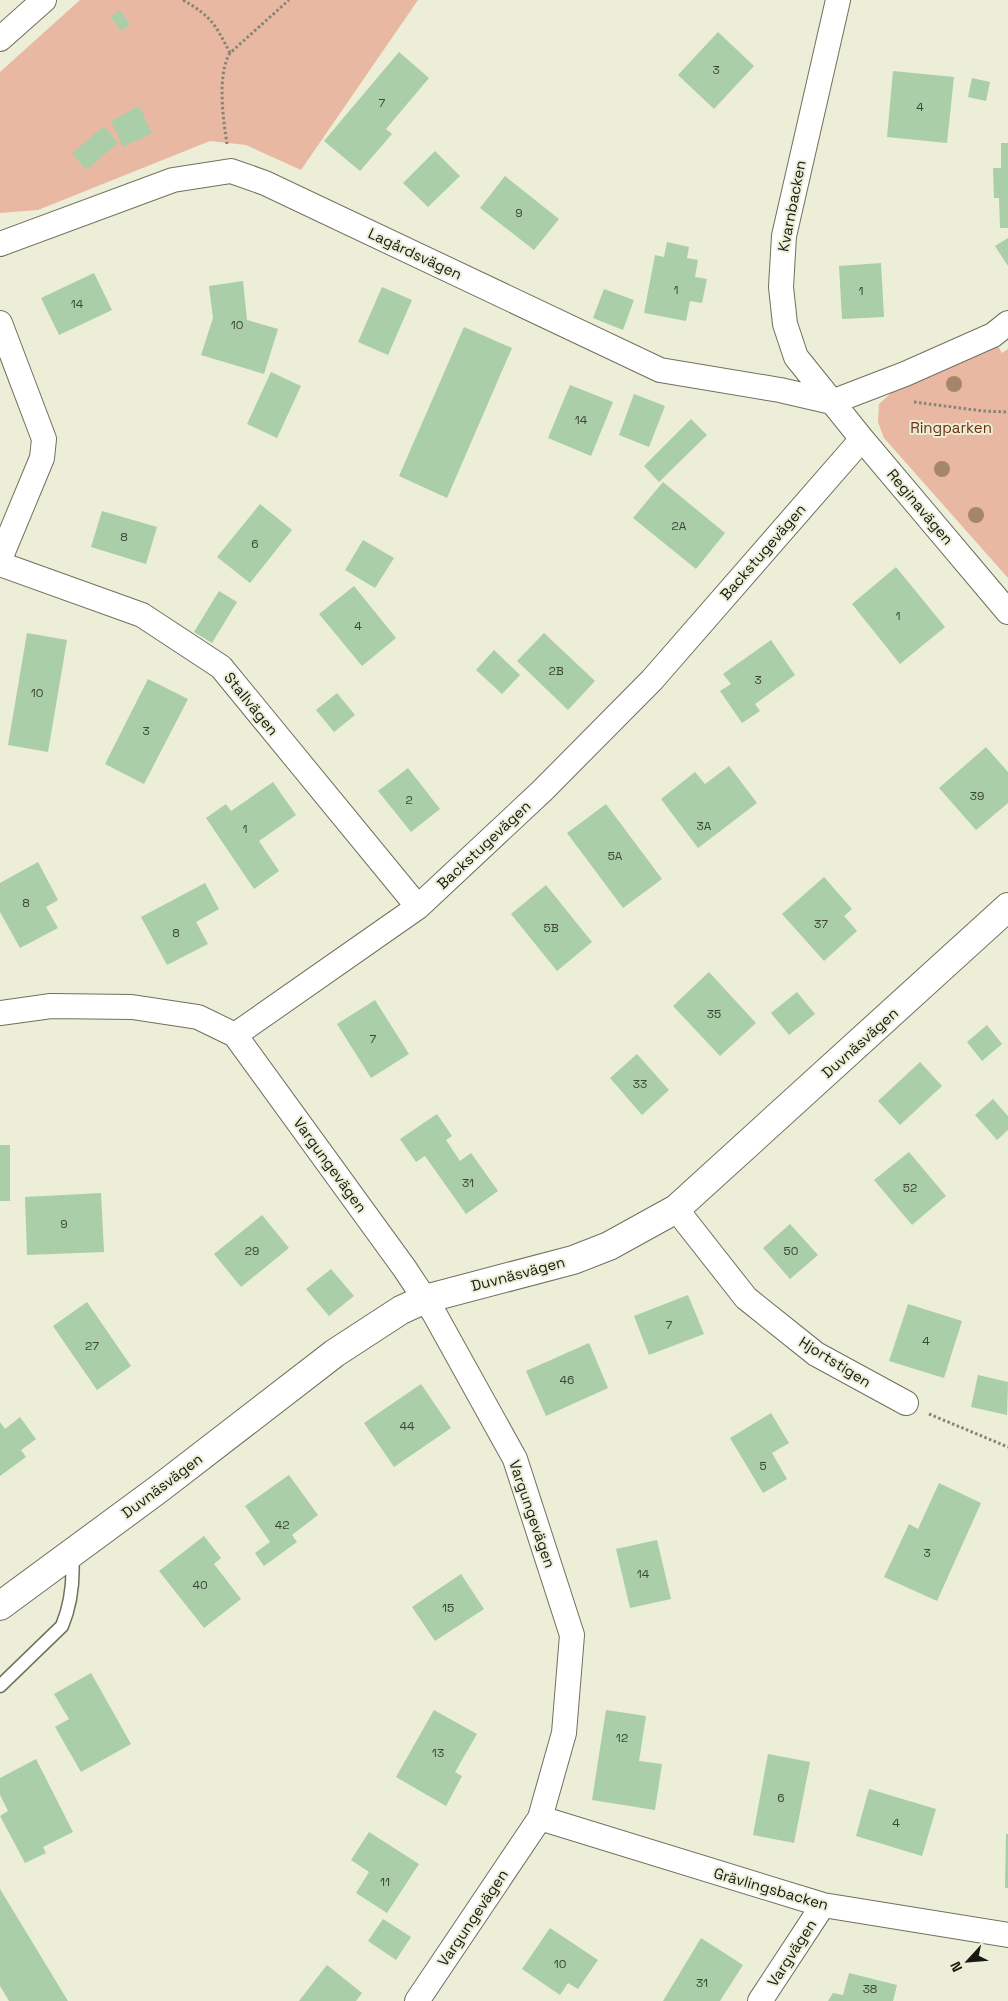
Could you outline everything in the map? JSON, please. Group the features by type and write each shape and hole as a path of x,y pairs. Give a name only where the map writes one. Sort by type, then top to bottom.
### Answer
{"street":[{"path":"0,39 44,0"},
{"name":"Kvarnbacken","path":"832,402 796,357 785,324 781,286 784,236 838,0"},
{"name":"Lagårdsvägen","path":"0,244 174,180 231,172 265,183 660,370 780,390 832,402"},
{"path":"0,323 44,439 42,458 0,559"},
{"path":"832,402 905,374 993,335 1008,323"},
{"name":"Reginavägen","path":"832,402 1008,612"},
{"name":"Backstugevägen","path":"235,1035 418,907 542,791 652,680 862,439"},
{"name":"Stallvägen","path":"0,564 142,615 221,667 418,907"},
{"name":"Duvnäsvägen","path":"0,1606 160,1488 335,1354 402,1310 425,1299 573,1260 609,1246 676,1209 1008,906"},
{"path":"0,1014 51,1006 132,1007 198,1017 235,1035"},
{"name":"Vargungevägen","path":"235,1035 425,1299 515,1459 572,1635 564,1733 540,1818 417,2001"},
{"name":"Hjortstigen","path":"676,1209 746,1298 816,1354 906,1404"},
{"name":"Grävlingsbacken","path":"540,1818 823,1905 1008,1935"},
{"name":"Vargvägen","path":"760,2001 823,1905"}],"lane":[{"path":"0,1686 62,1626 67,1614 73,1586 72,1552"}],"path":[{"path":"183,0 205,13 216,27 230,53"},
{"path":"231,172 222,108 225,61 230,53 289,0"},
{"path":"907,401 983,411 1008,412"},
{"path":"906,1404 1008,1447"}],"green space":[{"path":"80,0 418,0 301,170 246,145 210,141 38,210 0,213 0,72"},
{"name":"Ringparken","path":"996,343 1002,353 1008,349 1008,578 884,438 878,422 879,404 898,387"}],"building":[{"path":"120,10 130,25 121,31 111,17"},
{"path":"718,32 754,66 714,109 678,75"},
{"path":"399,52 429,78 386,129 392,134 360,171 324,141"},
{"path":"893,71 954,77 947,143 887,137"},
{"path":"972,78 990,82 986,101 968,97"},
{"path":"139,106 152,133 123,147 111,121"},
{"path":"104,126 118,143 86,170 72,153"},
{"path":"1001,143 1008,143 1008,228 1000,228 999,198 994,198 993,168 1001,168"},
{"path":"435,151 460,176 428,207 403,183"},
{"path":"505,176 559,219 534,250 480,208"},
{"path":"1008,238 1008,266 995,246"},
{"path":"667,242 689,247 687,258 698,260 695,277 707,279 702,303 690,301 686,321 644,313 655,255 664,257"},
{"path":"881,263 884,317 842,319 839,266"},
{"path":"94,273 112,310 59,335 41,298"},
{"path":"243,281 247,320 278,329 264,374 201,355 213,318 209,286"},
{"path":"382,287 412,300 388,355 358,342"},
{"path":"604,289 634,300 623,330 593,318"},
{"path":"464,327 512,348 447,498 399,476"},
{"path":"271,372 301,386 277,438 247,424"},
{"path":"570,385 613,402 591,456 548,438"},
{"path":"634,394 665,406 649,447 619,435"},
{"path":"691,419 707,435 659,482 644,466"},
{"path":"663,482 725,533 696,569 633,518"},
{"path":"260,504 292,530 250,583 217,557"},
{"path":"102,511 157,527 146,564 91,547"},
{"path":"363,540 394,558 375,588 345,570"},
{"path":"896,567 945,627 900,664 852,604"},
{"path":"354,586 396,638 362,666 319,614"},
{"path":"219,591 237,602 212,643 194,632"},
{"path":"27,633 67,640 48,752 8,745"},
{"path":"544,633 595,681 568,710 517,661"},
{"path":"771,640 795,675 755,704 760,711 742,723 720,691 731,684 723,674"},
{"path":"494,650 520,675 502,694 476,670"},
{"path":"148,679 188,699 144,784 105,764"},
{"path":"337,693 355,715 334,732 316,710"},
{"path":"986,747 1008,772 1008,803 976,830 939,788"},
{"path":"729,766 757,803 698,848 661,799 695,772 705,784"},
{"path":"408,768 440,809 411,832 378,791"},
{"path":"273,782 296,815 259,841 279,871 254,889 206,818 226,804 231,811"},
{"path":"606,804 662,879 623,908 567,833"},
{"path":"38,862 58,900 46,907 58,928 20,948 0,912 0,883"},
{"path":"824,877 852,909 844,916 857,931 824,961 782,914"},
{"path":"205,883 219,909 196,922 208,944 167,965 141,917"},
{"path":"546,885 592,942 557,971 511,914"},
{"path":"709,972 756,1023 720,1056 673,1006"},
{"path":"797,992 815,1014 789,1035 771,1013"},
{"path":"375,1000 409,1054 371,1078 337,1024"},
{"path":"987,1025 1002,1044 982,1061 967,1042"},
{"path":"637,1054 669,1090 642,1115 610,1078"},
{"path":"920,1062 942,1086 900,1125 878,1101"},
{"path":"993,1099 1008,1116 1008,1130 997,1140 975,1115"},
{"path":"437,1114 452,1136 446,1140 460,1161 471,1153 498,1191 466,1214 425,1156 416,1162 400,1139"},
{"path":"0,1145 10,1145 10,1201 0,1201"},
{"path":"909,1152 946,1196 912,1225 874,1180"},
{"path":"101,1193 104,1252 27,1255 25,1197"},
{"path":"262,1215 289,1248 241,1287 214,1254"},
{"path":"790,1224 818,1255 790,1279 763,1248"},
{"path":"331,1269 354,1296 329,1316 306,1289"},
{"path":"688,1295 704,1334 649,1355 634,1316"},
{"path":"87,1302 131,1366 97,1390 53,1326"},
{"path":"908,1304 962,1321 944,1378 889,1361"},
{"path":"589,1343 608,1388 546,1416 526,1371"},
{"path":"978,1375 1008,1382 1007,1415 971,1407"},
{"path":"421,1384 451,1428 394,1467 364,1423"},
{"path":"771,1413 789,1443 772,1453 787,1479 763,1493 730,1438"},
{"path":"20,1417 36,1439 21,1450 26,1457 0,1476 0,1422 5,1429"},
{"path":"289,1475 318,1515 292,1535 297,1542 264,1566 255,1553 270,1542 245,1506"},
{"path":"939,1483 981,1503 937,1601 884,1577 909,1524 918,1529"},
{"path":"204,1536 221,1558 214,1564 241,1599 204,1628 159,1571"},
{"path":"657,1540 671,1599 630,1608 616,1549"},
{"path":"461,1574 484,1609 435,1641 412,1607"},
{"path":"91,1673 131,1744 81,1772 55,1727 69,1719 54,1694"},
{"path":"434,1710 477,1734 455,1772 462,1776 446,1806 396,1777"},
{"path":"606,1710 646,1716 639,1761 662,1764 655,1810 592,1800"},
{"path":"768,1754 810,1762 794,1843 753,1835"},
{"path":"36,1759 73,1832 43,1847 46,1853 25,1863 0,1816 8,1811 0,1795 0,1778"},
{"path":"869,1789 936,1809 922,1856 856,1836"},
{"path":"369,1832 419,1864 387,1913 356,1893 369,1872 351,1860"},
{"path":"1006,1834 1008,1834 1008,1888 1005,1888"},
{"path":"0,1889 68,2001 9,2001 0,1986"},
{"path":"383,1919 411,1937 396,1960 368,1941"},
{"path":"550,1928 598,1960 578,1989 568,1983 560,1995 522,1969"},
{"path":"701,1938 743,1965 720,2001 663,2001"},
{"path":"327,1965 362,1993 356,2001 299,2001"},
{"path":"849,1973 897,1985 893,2001 828,2001 833,1993 843,1995"}]}
